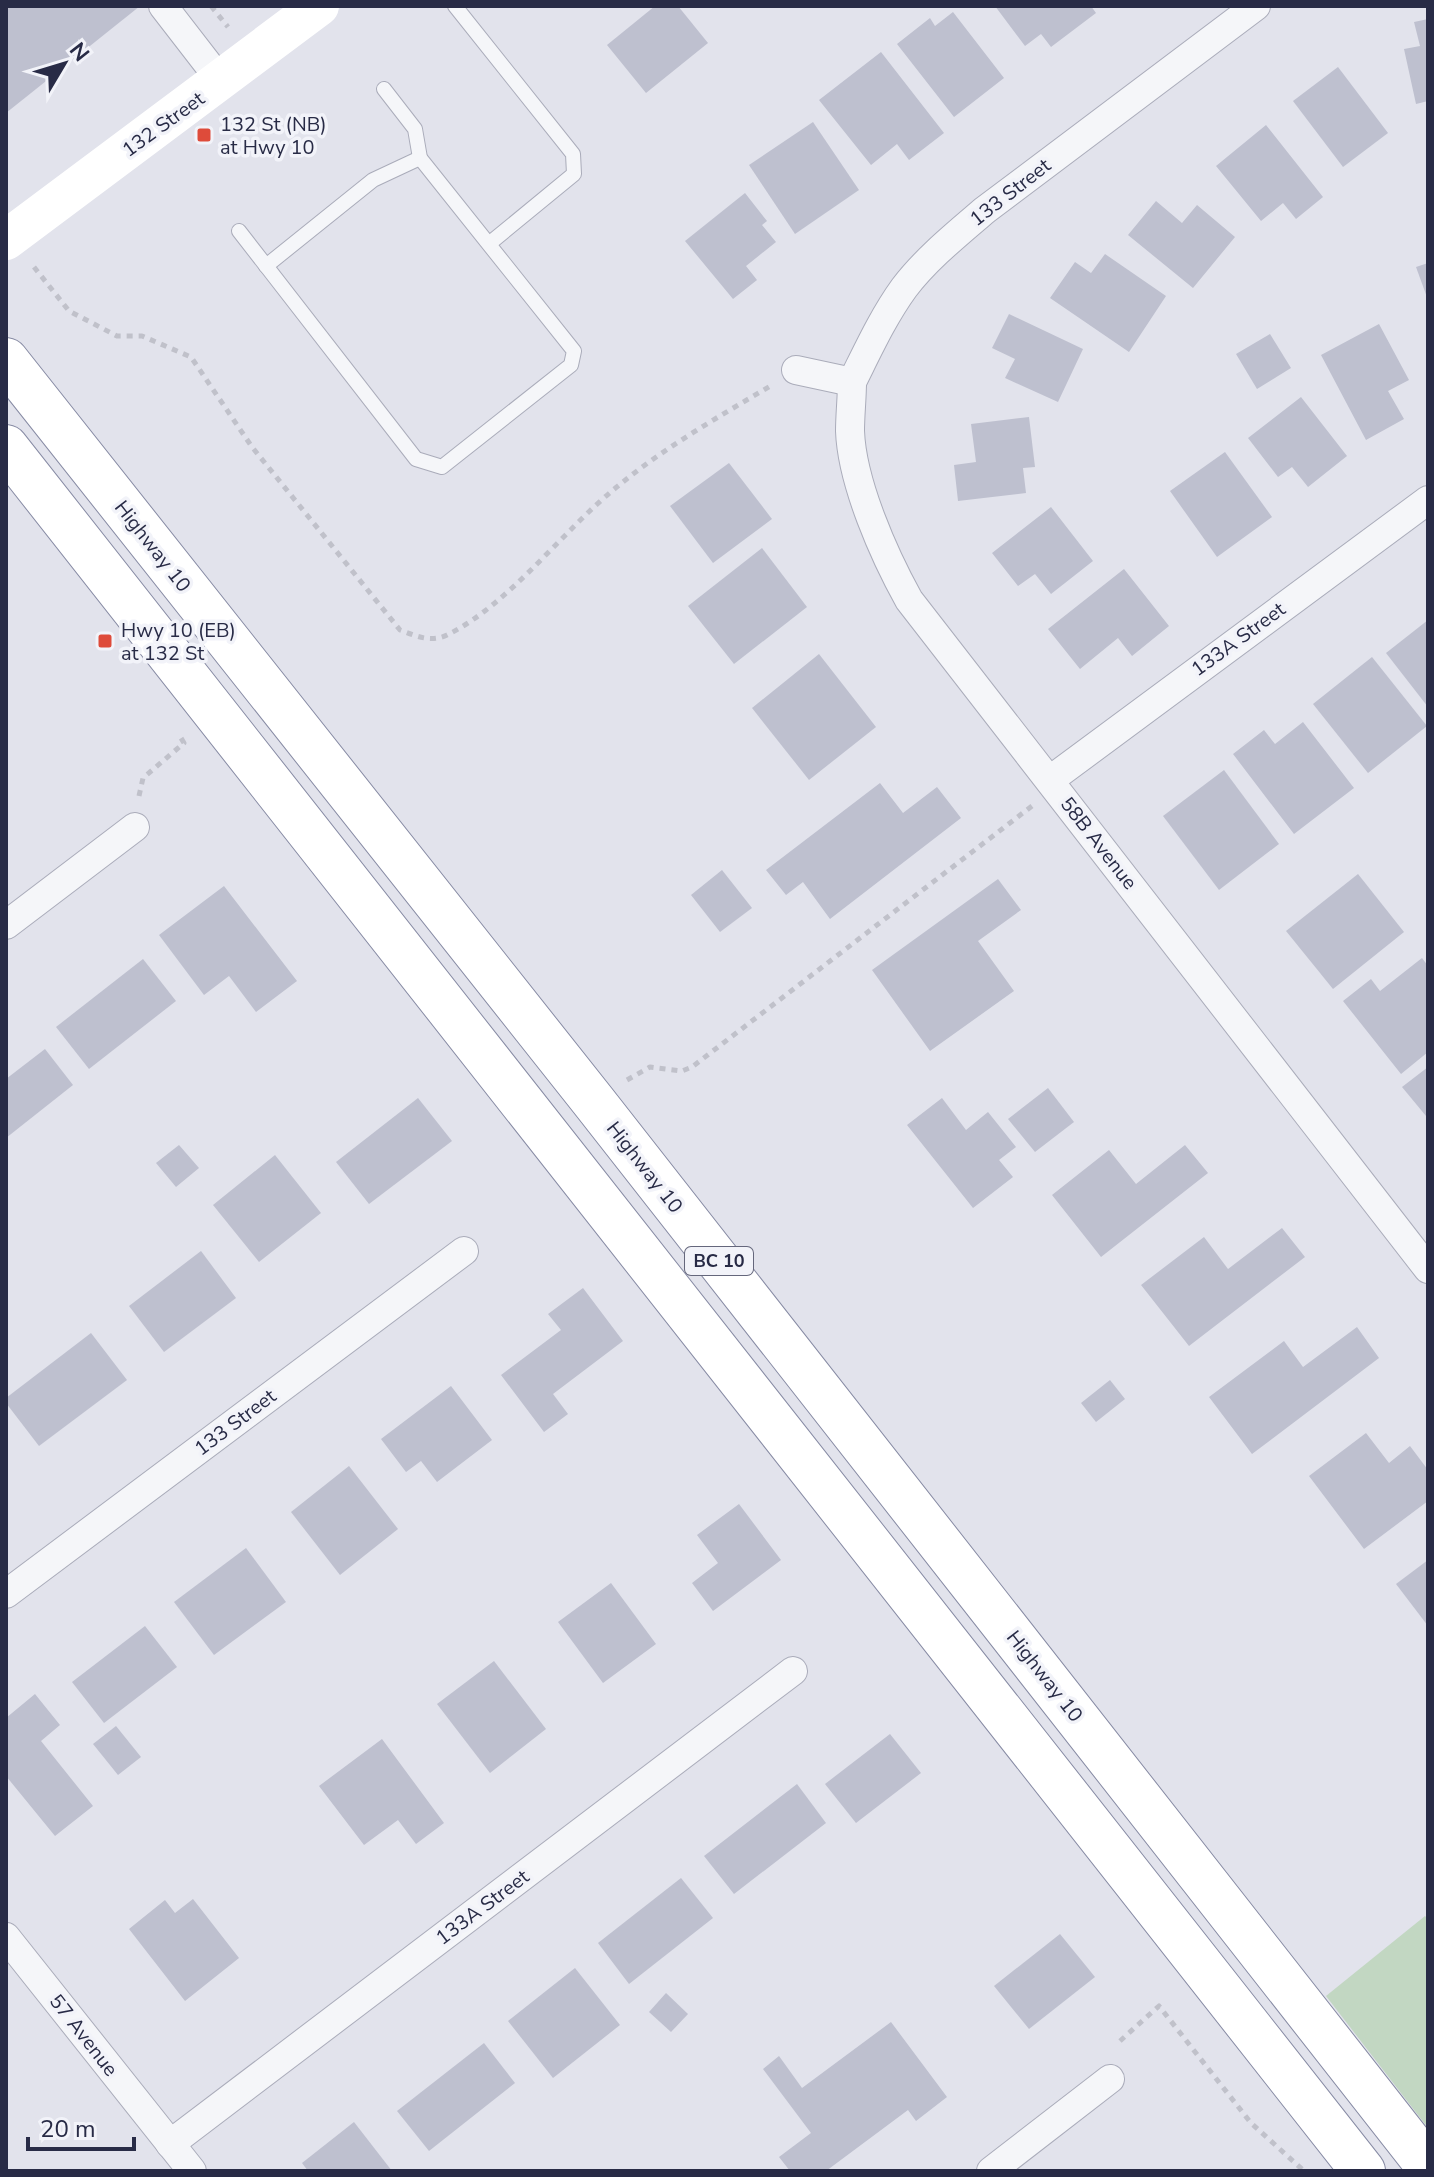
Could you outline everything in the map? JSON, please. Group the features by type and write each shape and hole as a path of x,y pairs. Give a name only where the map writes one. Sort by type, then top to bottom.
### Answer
{"highway":[{"name":"Highway 10","path":"6,360 594,1102 1428,2166"},
{"name":"BC 10","path":"6,447 1363,2171"}],"main road":[{"name":"132 Street","path":"6,240 319,6"}],"street":[{"path":"163,6 221,81"},
{"name":"133 Street","path":"852,382 874,336 905,287 947,243 985,210 1256,6"},
{"path":"796,370 852,382"},
{"name":"58B Avenue","path":"852,382 850,434 861,487 894,572 931,630 1045,791 1428,1269"},
{"name":"133A Street","path":"1045,791 1099,742 1428,500"},
{"path":"6,925 135,827"},
{"name":"133 Street","path":"6,1594 464,1251"},
{"name":"133A Street","path":"170,2144 793,1671"},
{"name":"57 Avenue","path":"6,1937 192,2171"},
{"path":"991,2171 1110,2079"}],"lane":[{"path":"455,6 573,154 574,174 490,243"},
{"path":"239,231 416,459 442,467 571,365 574,351 420,158 415,129 384,89"},
{"path":"266,266 373,180 420,158"}],"path":[{"path":"211,6 232,31"},
{"path":"36,269 69,311 117,336 142,336 191,357 252,447 400,630 423,639 444,637 468,622 511,588 618,485 705,425 760,392"},
{"path":"139,796 143,778 184,743"},
{"path":"622,1083 650,1067 682,1071 692,1067 1045,791"},
{"path":"1120,2041 1159,2006 1251,2123 1304,2171"}],"green space":[{"path":"1425,1916 1428,1919 1428,2128 1326,1996"}],"building":[{"path":"6,6 140,6 6,113"},
{"path":"655,6 678,6 708,43 646,93 607,45"},
{"path":"995,6 1091,6 1096,13 1051,47 1041,34 1025,46"},
{"path":"953,12 1004,78 954,117 897,44 930,18 935,26"},
{"path":"1428,19 1428,101 1416,104 1404,49 1420,46 1414,22"},
{"path":"881,52 944,133 909,160 897,144 871,165 819,100"},
{"path":"1338,67 1388,133 1343,167 1293,101"},
{"path":"813,122 859,190 795,234 749,165"},
{"path":"1266,125 1323,197 1296,219 1283,203 1261,221 1216,166"},
{"path":"745,193 767,221 762,225 776,242 746,266 757,280 733,299 685,241"},
{"path":"1156,201 1182,223 1197,205 1235,237 1193,288 1128,235"},
{"path":"1105,254 1166,296 1129,352 1050,298 1075,262 1091,273"},
{"path":"1428,263 1428,300 1416,267"},
{"path":"1009,314 1083,349 1058,402 1005,378 1015,359 992,348"},
{"path":"1379,324 1409,380 1388,391 1404,419 1366,440 1321,355"},
{"path":"1270,334 1291,368 1257,389 1236,354"},
{"path":"1301,397 1347,456 1308,487 1292,467 1278,477 1248,438"},
{"path":"1029,417 1035,467 1023,468 1026,493 958,501 954,465 976,462 971,424"},
{"path":"1225,452 1272,517 1217,557 1170,491"},
{"path":"729,463 772,519 713,563 670,506"},
{"path":"1051,507 1093,561 1051,594 1035,574 1018,586 992,553"},
{"path":"762,548 807,607 734,664 688,606"},
{"path":"1124,569 1169,626 1132,656 1118,638 1080,669 1048,629"},
{"path":"1428,620 1428,707 1386,653"},
{"path":"819,654 876,727 809,780 752,708"},
{"path":"1372,657 1427,726 1368,773 1313,704"},
{"path":"1303,722 1354,788 1294,834 1233,754 1264,730 1275,744"},
{"path":"1224,770 1279,844 1219,890 1163,816"},
{"path":"880,783 903,813 937,787 961,818 830,919 803,882 786,895 766,870"},
{"path":"722,870 752,908 720,932 691,895"},
{"path":"1358,874 1404,932 1333,989 1286,931"},
{"path":"998,879 1021,910 978,941 1014,991 930,1051 872,970"},
{"path":"224,886 297,981 256,1012 229,976 204,995 159,935"},
{"path":"1422,958 1428,966 1428,1052 1401,1074 1343,1001 1371,979 1380,991"},
{"path":"143,959 176,1001 89,1069 56,1027"},
{"path":"45,1049 73,1085 6,1138 6,1079"},
{"path":"1428,1067 1428,1115 1426,1116 1402,1087"},
{"path":"1048,1088 1074,1122 1035,1152 1008,1119"},
{"path":"418,1098 452,1141 369,1204 336,1162"},
{"path":"942,1098 966,1130 988,1112 1016,1147 999,1160 1013,1177 973,1208 907,1125"},
{"path":"179,1145 199,1168 176,1187 156,1163"},
{"path":"1185,1145 1208,1173 1101,1257 1052,1195 1109,1150 1136,1184"},
{"path":"275,1155 321,1213 259,1262 213,1205"},
{"path":"1282,1228 1305,1257 1189,1346 1141,1285 1204,1237 1228,1269"},
{"path":"201,1251 236,1298 164,1352 129,1306"},
{"path":"583,1288 623,1341 553,1394 568,1414 544,1432 501,1375 561,1330 548,1314"},
{"path":"1357,1327 1379,1358 1252,1454 1209,1397 1284,1341 1303,1367"},
{"path":"91,1333 127,1380 39,1446 6,1403 6,1398"},
{"path":"1110,1380 1125,1399 1096,1422 1081,1403"},
{"path":"451,1386 492,1440 437,1482 421,1461 406,1472 381,1439"},
{"path":"1366,1433 1389,1463 1410,1446 1428,1470 1428,1501 1364,1549 1309,1476"},
{"path":"349,1466 398,1529 340,1575 291,1512"},
{"path":"739,1504 781,1560 713,1611 692,1583 718,1563 697,1535"},
{"path":"246,1548 286,1602 214,1655 174,1602"},
{"path":"1428,1560 1428,1626 1396,1584"},
{"path":"611,1583 656,1644 603,1683 558,1622"},
{"path":"145,1626 177,1667 104,1723 72,1682"},
{"path":"494,1661 546,1729 490,1773 437,1704"},
{"path":"35,1694 60,1725 41,1741 93,1806 55,1836 6,1776 6,1718"},
{"path":"116,1726 141,1757 118,1775 93,1744"},
{"path":"890,1734 921,1773 856,1823 825,1784"},
{"path":"382,1739 444,1823 416,1844 398,1820 364,1845 319,1786"},
{"path":"797,1784 826,1823 734,1894 704,1856"},
{"path":"681,1878 713,1918 629,1984 598,1943"},
{"path":"193,1899 239,1958 185,2001 129,1929 165,1900 175,1913"},
{"path":"1060,1934 1095,1977 1029,2029 994,1986"},
{"path":"575,1968 620,2025 553,2078 508,2021"},
{"path":"666,1993 688,2014 671,2032 649,2012"},
{"path":"891,2022 947,2097 916,2121 908,2110 826,2171 790,2171 779,2157 811,2133 763,2069 779,2056 802,2088"},
{"path":"484,2043 515,2083 429,2151 397,2111"},
{"path":"354,2122 392,2171 308,2171 302,2163"}],"place":[{"name":"132 St (NB) at Hwy 10","path":"204,135"},
{"name":"Hwy 10 (EB) at 132 St","path":"105,641"}]}
